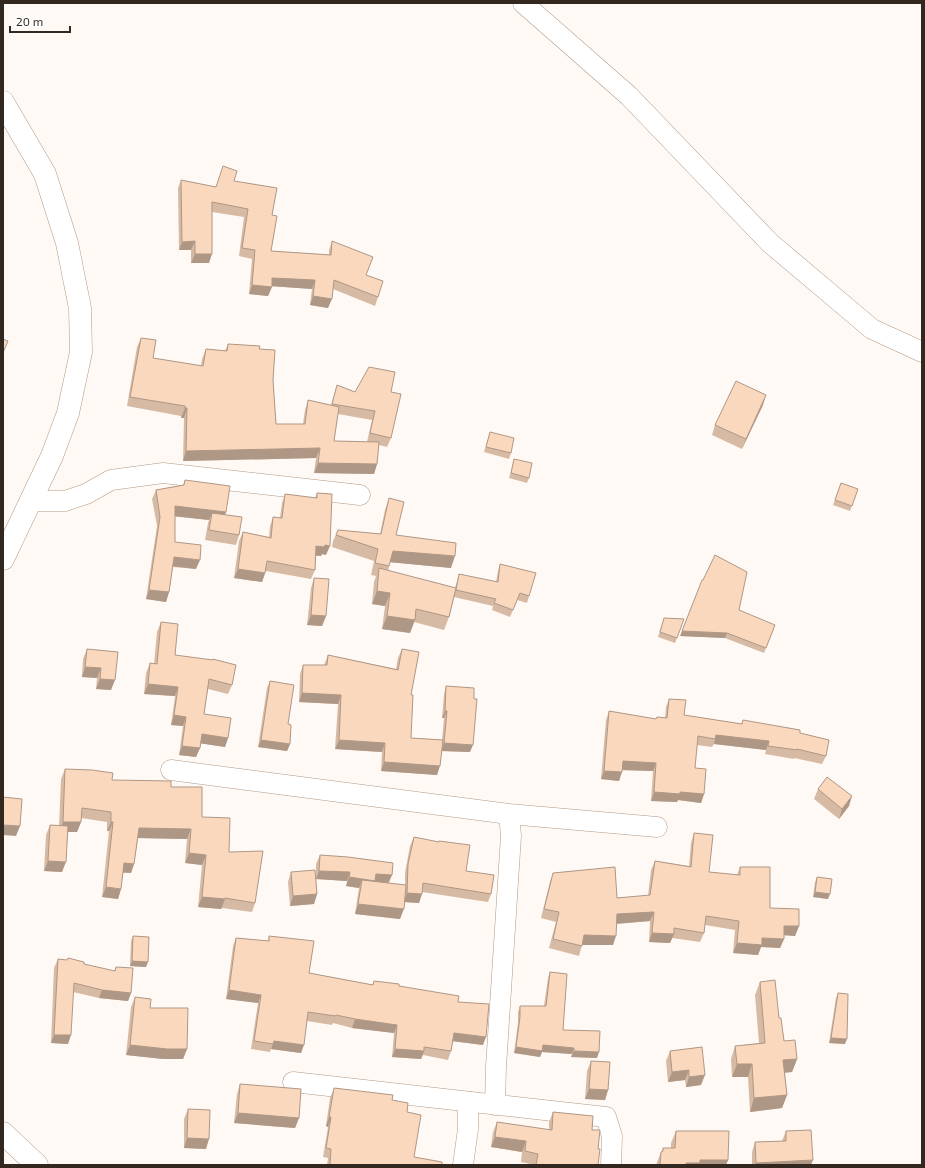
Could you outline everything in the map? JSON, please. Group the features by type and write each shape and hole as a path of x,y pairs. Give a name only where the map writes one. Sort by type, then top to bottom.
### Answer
{"street":[{"path":"523,3 629,96 770,243 872,329 922,352"},
{"path":"3,102 45,174 67,243 80,308 80,352 68,414 52,456 3,559"},
{"path":"30,501 65,501 86,494 111,480 163,473 360,495"},
{"path":"171,770 509,814 657,827"},
{"path":"495,1105 496,1067 511,836 509,814"},
{"path":"293,1082 606,1117 612,1136 611,1165"},
{"path":"463,1165 468,1129 468,1102"},
{"path":"3,1133 37,1165"}],"building":[{"path":"223,166 237,171 234,181 277,188 272,215 277,216 271,251 331,255 332,241 373,257 366,275 383,281 378,297 334,280 332,299 313,296 315,280 272,278 272,287 252,285 255,250 242,248 248,209 212,202 212,254 195,254 195,241 182,242 181,180 216,187"},
{"path":"141,338 156,340 153,358 203,366 206,349 227,351 228,344 260,346 259,349 275,350 273,380 276,424 305,424 308,400 339,407 334,441 379,442 377,464 318,463 320,448 186,451 187,408 185,408 185,406 130,397"},
{"path":"3,339 8,341 3,353"},
{"path":"369,367 395,372 391,392 401,394 391,438 370,433 375,411 332,404 337,385 355,392"},
{"path":"736,381 766,395 746,439 715,425"},
{"path":"490,432 514,438 511,453 486,447"},
{"path":"514,459 532,463 529,478 511,473"},
{"path":"185,480 230,486 226,512 175,506 175,542 201,545 200,560 174,557 169,592 149,590 160,517 156,490 184,485"},
{"path":"841,483 858,489 852,506 835,500"},
{"path":"317,493 332,494 330,546 316,546 315,570 267,561 265,573 238,569 243,532 271,538 273,517 282,518 285,494 317,498"},
{"path":"389,498 404,502 396,535 456,543 455,556 393,551 389,566 375,563 378,549 336,535 338,530 381,534"},
{"path":"212,513 242,517 239,535 209,530"},
{"path":"715,555 747,572 739,610 775,625 766,648 727,633 682,631 702,580"},
{"path":"500,564 536,573 529,596 520,593 513,610 494,603 496,599 456,590 459,574 498,582"},
{"path":"379,568 456,588 449,617 416,609 415,620 387,616 390,593 377,591"},
{"path":"314,578 329,579 326,616 311,615"},
{"path":"664,618 684,619 677,638 660,632"},
{"path":"161,622 178,624 175,655 213,659 236,665 232,685 209,679 204,714 231,718 228,738 202,734 200,748 182,746 186,717 174,715 178,687 148,684 150,663 157,664"},
{"path":"87,649 118,652 115,680 100,679 101,668 85,667"},
{"path":"402,649 419,652 411,695 413,695 411,738 443,740 440,766 384,762 385,743 339,740 341,695 302,693 303,665 327,665 328,655 398,670"},
{"path":"270,681 294,685 288,724 291,725 290,744 261,740"},
{"path":"446,686 474,688 474,699 477,699 473,745 444,743 447,711 445,711"},
{"path":"669,699 686,700 684,715 742,724 743,720 800,730 800,733 829,740 826,756 797,749 768,746 769,741 716,735 715,739 698,736 695,768 706,769 704,794 654,792 656,763 623,761 622,772 604,771 609,711 656,719 657,717 667,718"},
{"path":"65,769 92,770 113,773 112,780 171,781 171,787 202,787 202,817 230,818 229,852 263,851 255,903 225,898 202,897 206,855 189,853 191,829 139,828 134,864 124,863 121,889 106,887 113,822 111,822 111,812 82,808 81,822 63,822"},
{"path":"827,777 852,796 842,809 818,789"},
{"path":"3,797 22,799 20,826 3,825"},
{"path":"50,825 68,826 66,862 48,861"},
{"path":"694,833 713,835 709,872 740,875 740,867 770,867 770,908 799,909 799,926 784,926 784,939 762,938 762,945 737,943 739,921 706,916 704,933 674,928 674,934 652,933 654,912 617,914 616,936 584,935 582,946 553,939 559,912 544,909 553,873 615,867 617,898 650,895 655,861 691,867"},
{"path":"414,837 439,842 470,845 466,871 494,875 491,894 423,883 422,894 407,893 408,864"},
{"path":"320,855 393,863 392,875 376,874 375,881 349,877 350,872 319,871"},
{"path":"315,870 317,894 293,896 291,872"},
{"path":"817,877 832,879 830,894 815,892"},
{"path":"362,880 406,885 404,909 358,904"},
{"path":"133,936 149,937 148,962 132,961"},
{"path":"269,936 314,941 309,973 373,985 374,981 399,984 399,986 459,996 458,1002 489,1004 486,1037 454,1033 451,1051 424,1047 424,1051 395,1049 397,1025 308,1012 304,1045 274,1041 273,1044 254,1041 261,995 229,990 236,938 269,941"},
{"path":"68,958 84,962 84,964 115,971 116,967 133,968 131,993 102,990 74,983 71,1035 54,1035 58,959 67,960"},
{"path":"550,972 567,974 563,1030 600,1031 599,1052 574,1051 574,1048 543,1045 542,1051 516,1047 520,1006 546,1006"},
{"path":"775,980 779,1018 781,1018 784,1041 795,1040 797,1059 783,1060 787,1095 754,1098 752,1064 737,1064 735,1046 765,1043 760,982"},
{"path":"838,993 848,994 847,1039 831,1038"},
{"path":"135,997 151,999 150,1008 188,1008 187,1049 167,1049 130,1045"},
{"path":"702,1047 705,1075 689,1077 689,1070 672,1072 670,1051"},
{"path":"591,1061 610,1062 608,1090 589,1089"},
{"path":"240,1084 301,1089 299,1118 238,1113"},
{"path":"334,1088 393,1095 392,1100 408,1103 407,1112 421,1115 414,1157 442,1162 442,1165 330,1165 331,1149 326,1148"},
{"path":"188,1109 210,1110 209,1139 187,1138"},
{"path":"553,1112 593,1116 592,1130 600,1130 598,1165 536,1165 538,1154 525,1151 526,1141 495,1137 497,1122 552,1130"},
{"path":"811,1130 813,1160 756,1163 755,1142 786,1141 786,1131"},
{"path":"676,1131 729,1131 728,1160 700,1160 700,1163 686,1163 686,1165 660,1165 661,1152 663,1151 663,1148 675,1148"}]}
